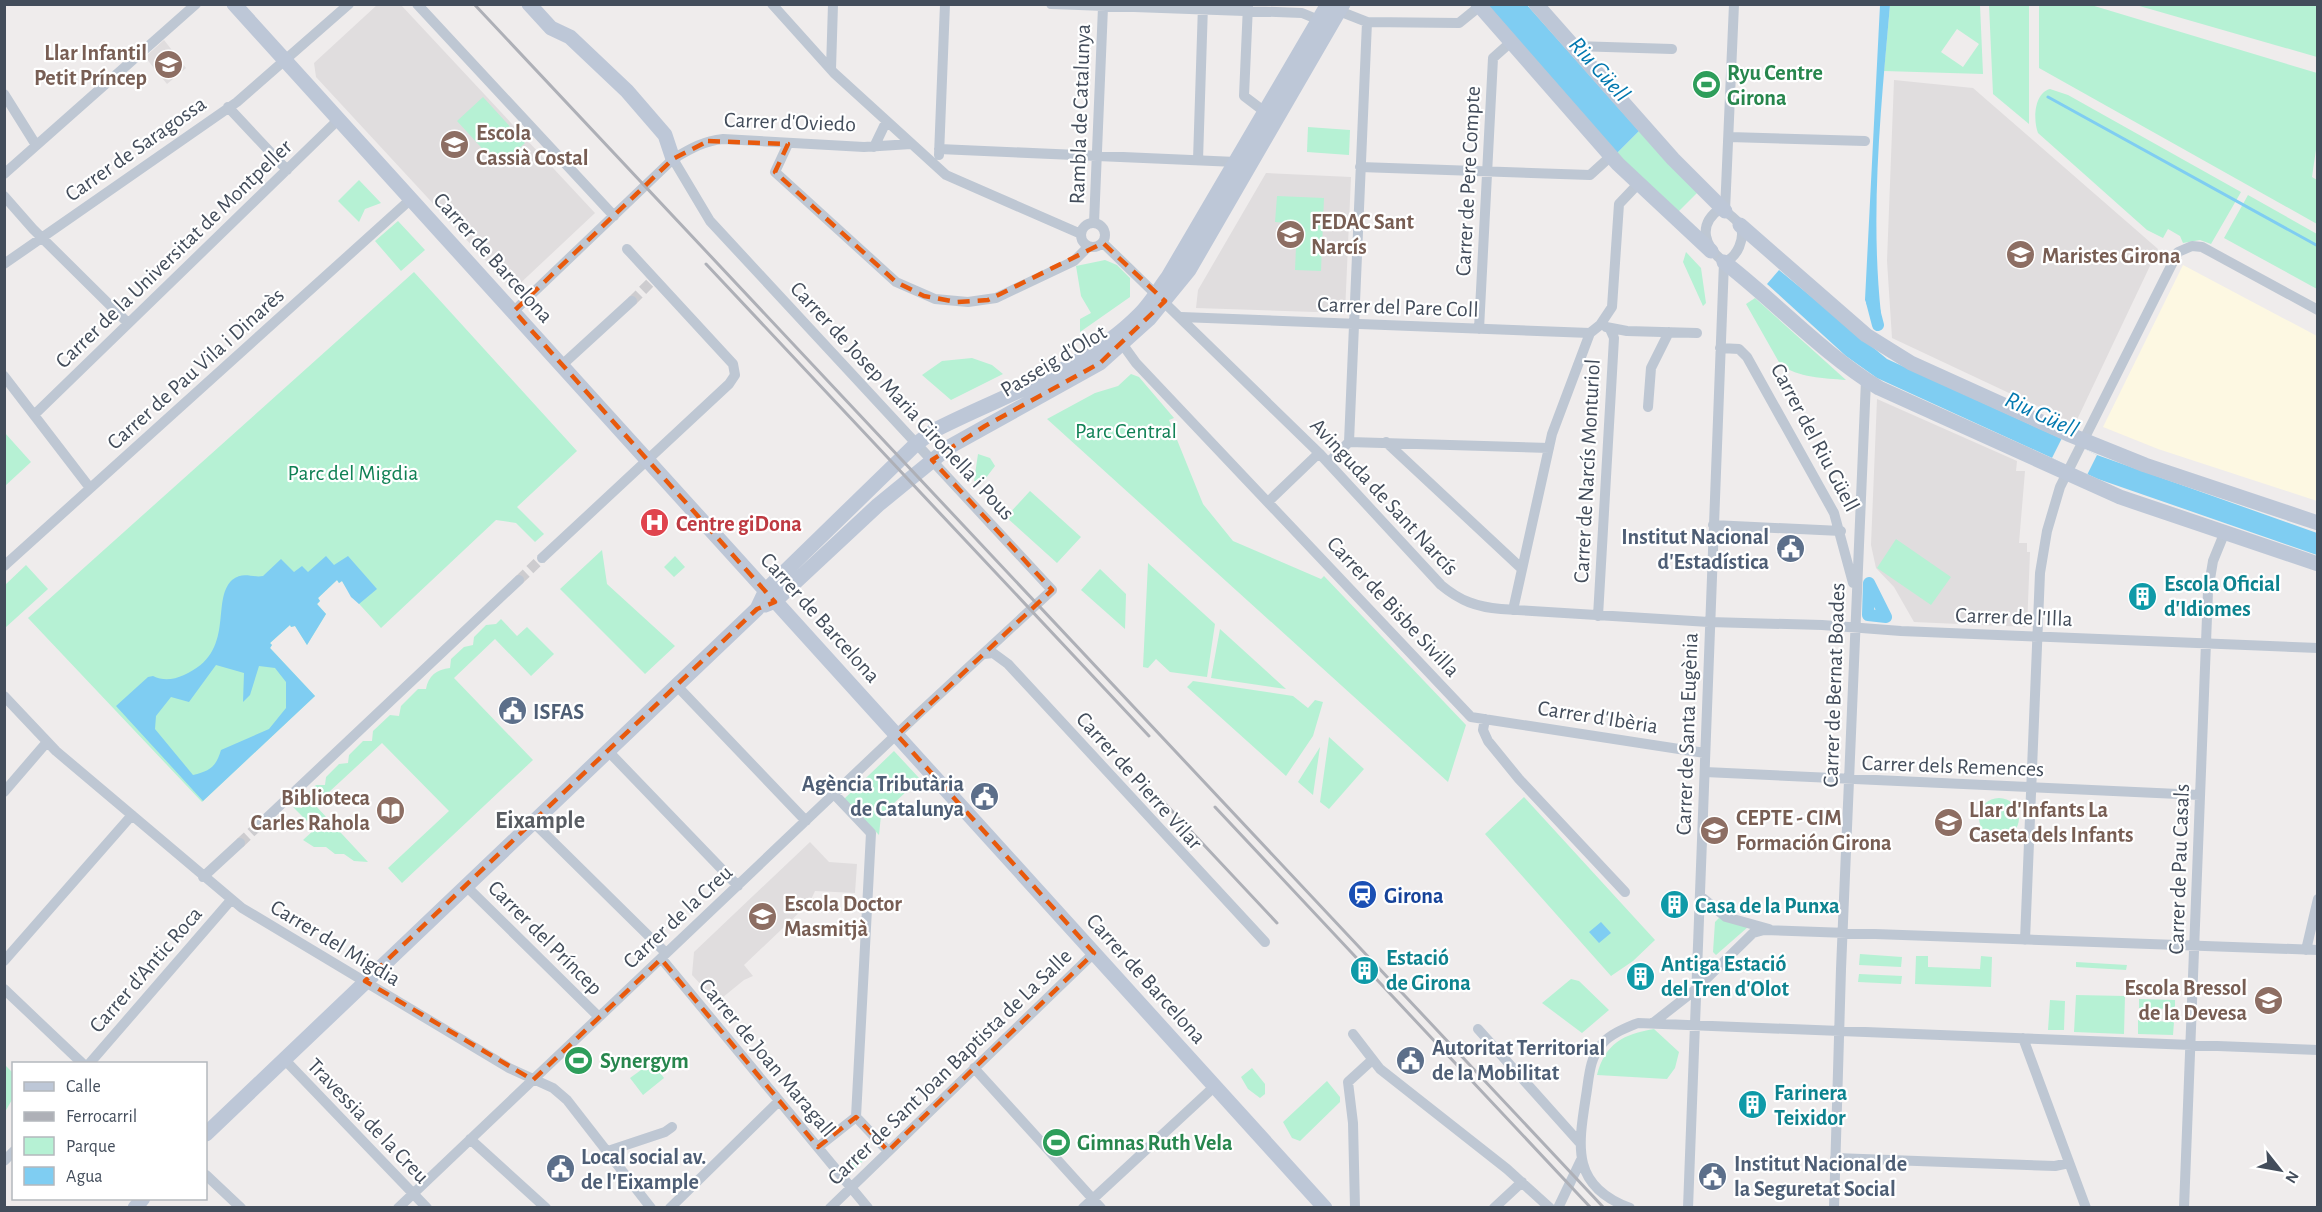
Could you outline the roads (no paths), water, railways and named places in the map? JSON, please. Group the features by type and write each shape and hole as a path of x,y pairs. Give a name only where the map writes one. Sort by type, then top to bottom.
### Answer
{"main road":[{"name":"Carrer de Barcelona","path":"234,4 1325,1208"},
{"path":"529,4 551,28 570,37 627,91 665,135 673,159"},
{"path":"1536,4 1673,159 1723,210"},
{"path":"1479,5 1607,160 1638,184 1711,251"},
{"name":"Passeig d'Olot","path":"770,596 949,447 1100,363 1123,345 1161,297 1319,20 1337,7"},
{"name":"Passeig d'Olot","path":"770,596 916,444 934,430 1086,355 1117,335 1190,270 1337,7"},
{"path":"1740,225 1866,335 1892,353 2081,443 2318,523"},
{"path":"1724,262 1758,288 1833,356 1866,380 1900,399 2068,471 2120,497 2318,564"},
{"path":"207,1133 770,596"}],"street":[{"path":"4,174 196,4"},
{"name":"Carrer de Saragossa","path":"4,264 228,107 350,4"},
{"path":"417,4 614,216"},
{"path":"771,4 831,69 946,175 1081,234"},
{"path":"831,69 833,4"},
{"path":"938,168 945,4"},
{"path":"1052,4 1103,7 1248,8 1302,13 1319,20"},
{"path":"1723,210 1729,137 1734,4"},
{"path":"1337,7 1367,22 1459,23 1479,5"},
{"name":"Rambla de Catalunya","path":"1094,223 1103,7"},
{"path":"1198,160 1203,7"},
{"path":"1248,8 1244,96 1266,112"},
{"path":"1328,463 1349,442 1367,22"},
{"name":"Carrer de Pere Compte","path":"1479,329 1493,58 1511,42"},
{"path":"1574,46 1672,49"},
{"path":"4,94 36,145"},
{"path":"228,107 287,170"},
{"name":"Carrer de la Universitat de Montpeller","path":"34,415 127,322 339,119"},
{"name":"Carrer d'Oviedo","path":"874,147 886,122"},
{"path":"1729,137 1865,141"},
{"name":"Carrer d'Oviedo","path":"514,311 673,159 708,141 874,147 907,140"},
{"path":"788,144 775,172 896,282 924,296 957,302 988,300 1074,261 1088,247"},
{"path":"939,149 1236,162"},
{"name":"Carrer de Josep Maria Gironella i Pous","path":"673,159 710,221 1052,590 984,654"},
{"path":"1360,167 1590,175 1607,160"},
{"path":"1605,327 1612,307 1619,204 1638,184"},
{"path":"4,196 41,238 127,322"},
{"name":"Carrer de Pau Vila i Dinarès","path":"4,566 411,199"},
{"path":"1723,210 1740,225 1742,240 1730,260 1724,262 1711,251 1706,243 1707,227 1715,213 1723,210"},
{"path":"1094,223 1105,230 1103,243 1096,248 1088,247 1082,240 1081,234 1085,226 1094,223"},
{"name":"Avinguda de Sant Narcís","path":"1103,243 1319,453 1455,597 1482,608 1709,622"},
{"path":"2025,940 2037,636 2043,552 2051,513 2081,443 2178,252 2192,246 2202,247 2318,310"},
{"path":"542,558 729,384 735,375 733,364 627,249"},
{"name":"Carrer de Santa Eugènia","path":"1688,1208 1724,262"},
{"path":"562,365 632,301"},
{"name":"Carrer del Pare Coll","path":"1181,317 1590,333"},
{"path":"1513,610 1549,448 1590,333 1605,327 1697,333"},
{"name":"Carrer de Narcís Monturiol","path":"1598,616 1614,338 1605,327"},
{"path":"1648,407 1651,368 1668,332"},
{"name":"Carrer de Bisbe Sivilla","path":"1123,345 1136,363 1471,717 1485,719"},
{"name":"Carrer del Riu Güell","path":"1720,348 1738,349 1747,357 1824,492 1841,531 1857,603"},
{"path":"4,376 90,488"},
{"name":"Carrer de Bernat Boades","path":"1834,1208 1839,1032 1866,380"},
{"path":"1349,442 1549,448"},
{"path":"1386,442 1521,568"},
{"path":"1269,501 1319,453"},
{"path":"1713,525 1841,531"},
{"name":"Carrer de Pau Casals","path":"2184,1208 2210,575 2224,534"},
{"path":"257,827 519,580"},
{"name":"Carrer de l'Illa","path":"1709,622 2318,648"},
{"name":"Carrer de Pierre Vilar","path":"984,654 993,653 1008,664 1265,942"},
{"name":"Carrer de la Creu","path":"398,1208 984,654"},
{"path":"676,686 806,821"},
{"name":"Carrer del Migdia","path":"4,696 47,742 231,900 533,1080 553,1088 567,1100 651,1208"},
{"path":"1485,719 1483,730 1494,749 1625,892"},
{"name":"Carrer d'Ibèria","path":"1485,719 1705,753"},
{"path":"4,792 47,742"},
{"path":"608,751 738,886"},
{"name":"Carrer dels Remences","path":"1705,772 1849,781 2200,795"},
{"path":"834,794 871,833 856,1117 888,1151"},
{"path":"4,962 132,816"},
{"name":"Carrer de Joan Maragall","path":"533,822 664,956 779,1101 868,1208"},
{"path":"203,877 240,843"},
{"name":"Carrer del Príncep","path":"466,886 600,1017"},
{"path":"1700,896 1726,917 1772,930"},
{"path":"1653,1023 1695,990 1753,933 1772,930 1843,932 2312,950 2318,899"},
{"name":"Carrer d'Antic Roca","path":"91,1062 231,900"},
{"name":"Carrer de Sant Joan Baptista de La Salle","path":"830,1208 1094,953"},
{"path":"4,989 81,1062"},
{"path":"1630,1208 1599,1189 1581,1160 1579,1142 1590,1066 1600,1045 1632,1026 1653,1023 2318,1050"},
{"path":"1478,1029 1579,1142"},
{"path":"1353,1034 1371,1061 1522,1182 1550,1208"},
{"path":"2023,1038 2086,1208"},
{"name":"Travessia de la Creu","path":"284,1059 426,1208"},
{"path":"1356,1208 1348,1082 1371,1061"},
{"path":"974,1068 1101,1208"},
{"path":"1083,1208 1215,1086"},
{"path":"670,1208 779,1101"},
{"path":"818,1148 856,1117"},
{"path":"608,1151 672,1127"},
{"path":"470,1139 546,1208"},
{"path":"1835,1158 2055,1166 2069,1163"},
{"path":"1558,1208 1581,1160"},
{"path":"207,1176 241,1208"},
{"path":"1494,1208 1522,1182"}],"water":[{"path":"1488,5 1527,5 1639,131 1616,154"},
{"path":"1880,5 1890,5 1878,160 1876,237 1881,314 1872,317 1865,300"},
{"path":"1779,270 1887,359 2097,455 2317,533 2317,555 2098,479 1877,378 1846,356 1767,284"},
{"path":"326,556 334,565 348,556 377,589 359,604 351,597 342,581 339,583 337,580 318,598 320,601 317,604 326,614 307,645 295,626 290,625 270,643 272,645 270,648 315,696 203,801 116,706 148,677 176,678 200,665 211,653 217,640 226,589 236,577 263,576 281,559 294,572 302,566 308,572","holes":["216,665 244,673 243,702 250,695 259,666 275,668 286,682 286,708 269,729 221,750 212,767 193,775 155,729 156,716 171,697 189,702"]},
{"path":"1601,922 1611,933 1599,943 1589,932"}],"waterway":[{"path":"2048,97 2318,246"},
{"path":"1872,302 1878,325"},
{"path":"1869,583 1886,617 1868,615 1869,583"}],"tunnel":[{"path":"632,301 654,279"},
{"path":"519,580 542,558"},
{"path":"240,843 257,827"}],"railway":[{"path":"474,4 1604,1208"},
{"path":"706,264 1149,736"},
{"path":"1158,796 1277,923"},
{"path":"1215,807 1591,1208"}],"place":[{"name":"Llar Infantil Petit Príncep","path":"168,65"},
{"name":"Ryu Centre Girona","path":"1706,85"},
{"name":"Escola Cassià Costal","path":"455,145"},
{"name":"FEDAC Sant Narcís","path":"1290,234"},
{"name":"Maristes Girona","path":"2021,255"},
{"name":"Centre giDona","path":"655,523"},
{"name":"Institut Nacional d'Estadística","path":"1790,549"},
{"name":"Escola Oficial d'Idiomes","path":"2143,596"},
{"name":"ISFAS","path":"512,711"},
{"name":"Agència Tributària de Catalunya","path":"985,796"},
{"name":"Biblioteca Carles Rahola","path":"391,810"},
{"name":"Llar d'Infants La Caseta dels Infants","path":"1948,822"},
{"name":"CEPTE - CIM Formación Girona","path":"1715,830"},
{"name":"Girona","path":"1363,895"},
{"name":"Casa de la Punxa","path":"1674,905"},
{"name":"Escola Doctor Masmitjà","path":"763,916"},
{"name":"Estació de Girona","path":"1365,970"},
{"name":"Antiga Estació del Tren d'Olot","path":"1640,976"},
{"name":"Escola Bressol de la Devesa","path":"2268,1000"},
{"name":"Synergym","path":"579,1060"},
{"name":"Autoritat Territorial de la Mobilitat","path":"1411,1060"},
{"name":"Farinera Teixidor","path":"1753,1105"},
{"name":"Gimnas Ruth Vela","path":"1056,1142"},
{"name":"Local social av. de l'Eixample","path":"560,1169"},
{"name":"Institut Nacional de la Seguretat Social","path":"1713,1176"}],"district":[{"name":"Eixample","path":"540,820"}],"water label":[{"name":"Riu Güell","path":"1600,69"},
{"name":"Riu Güell","path":"2042,414"}],"park label":[{"name":"Parc Central","path":"1126,430"},
{"name":"Parc del Migdia","path":"353,472"}]}
